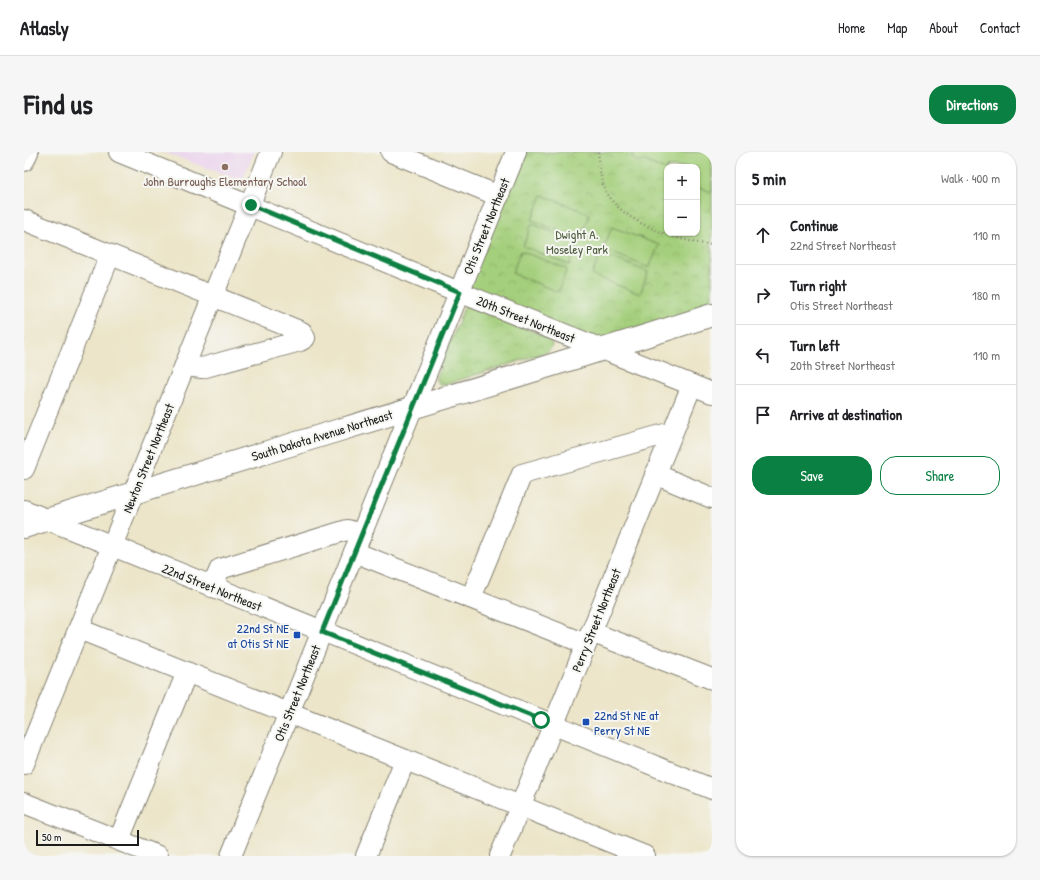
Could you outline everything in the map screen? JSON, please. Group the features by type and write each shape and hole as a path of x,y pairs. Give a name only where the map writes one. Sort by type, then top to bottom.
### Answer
{"main road":[{"name":"South Dakota Avenue Northeast","path":"24,527 134,492 603,350 712,315"}],"street":[{"path":"24,161 28,152"},
{"name":"20th Street Northeast","path":"119,152 460,292 712,393"},
{"name":"Newton Street Northeast","path":"24,764 251,205 271,152"},
{"name":"Otis Street Northeast","path":"231,856 516,152"},
{"path":"395,153 499,196"},
{"path":"24,220 302,332 305,338 300,342 202,368 185,366"},
{"path":"24,469 110,255"},
{"name":"Perry Street Northeast","path":"500,856 692,385"},
{"path":"471,598 522,474 672,432"},
{"path":"655,474 712,498"},
{"name":"22nd Street Northeast","path":"24,510 112,547 712,789"},
{"path":"212,587 220,569 347,530 358,543 471,598 589,638 710,673"},
{"path":"79,628 289,714 521,806 638,855"},
{"path":"119,840 187,672"},
{"path":"366,856 405,760"},
{"path":"24,803 158,856"}],"path":[{"path":"598,152 601,178 607,193 619,208 637,220 668,235 692,243 711,246"}],"shaded area":[{"name":"John Burroughs Elementary School","path":"163,152 254,152 242,181"}],"green space":[{"name":"Dwight A. Moseley Park","path":"516,152 712,152 712,315 603,349 460,292"},
{"path":"633,152 712,152 712,191 710,192 700,187 700,164 664,164 664,170 645,161 637,162 632,156"},
{"path":"542,195 590,214 580,239 532,220"},
{"path":"532,224 578,242 569,265 523,246"},
{"path":"612,227 659,245 649,268 603,249"},
{"path":"521,251 567,269 558,292 512,273"},
{"path":"600,253 648,272 640,294 592,275"},
{"path":"466,305 549,338 552,344 551,347 547,352 447,384 439,384 436,381 436,377"}],"place":[{"name":"John Burroughs Elementary School","path":"225,167"},
{"name":"22nd St NE at Otis St NE","path":"297,635"},
{"name":"22nd St NE at Perry St NE","path":"586,722"}],"route":[{"path":"251,205 460,292 322,632 541,720"}]}
